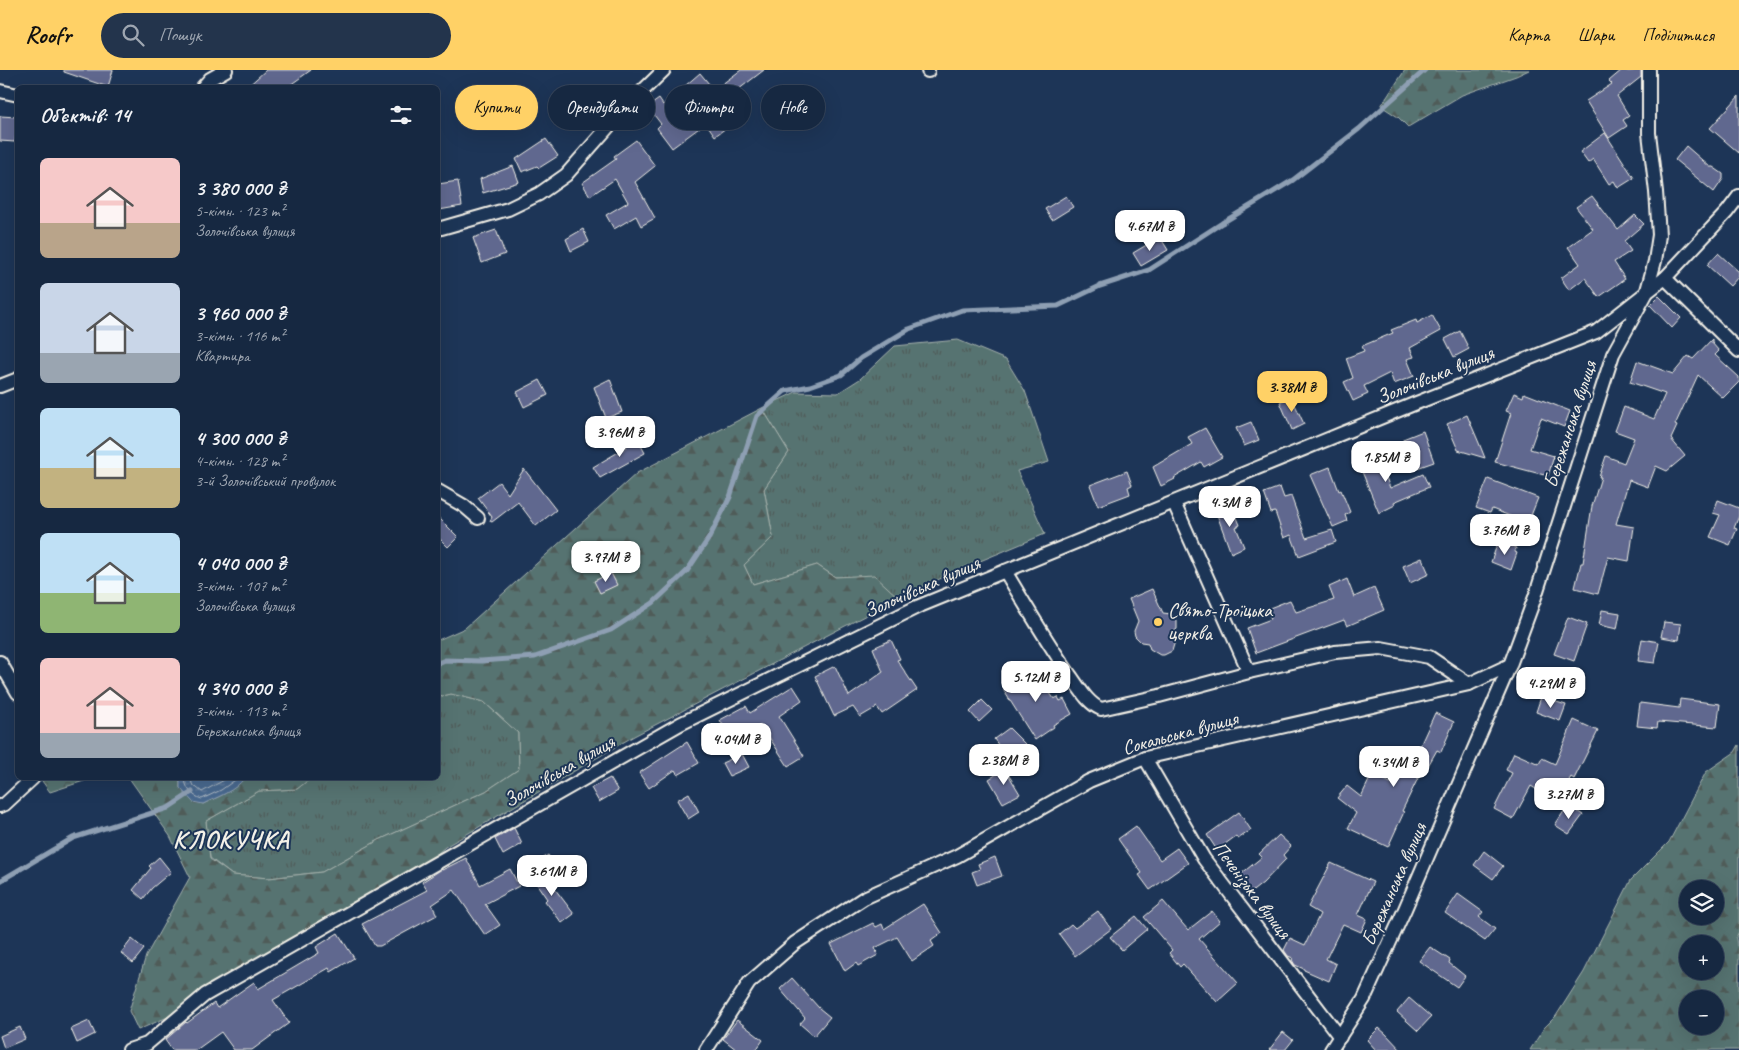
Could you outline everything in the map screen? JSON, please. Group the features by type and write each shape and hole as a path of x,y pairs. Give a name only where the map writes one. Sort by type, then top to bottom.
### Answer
{"street":[{"path":"204,85 210,78 226,70"},
{"path":"440,229 508,209 539,194 566,175 624,109 664,70"},
{"name":"Бережанська вулиця","path":"1331,1050 1364,999 1405,909 1510,665 1535,597 1613,354 1646,294 1655,261 1659,234 1650,133 1649,70"},
{"path":"0,92 15,94"},
{"name":"Золочівська вулиця","path":"129,1050 149,1047 205,995 680,724 916,607 1596,332 1665,278 1727,212 1739,196"},
{"path":"1665,278 1739,351"},
{"path":"0,386 15,380"},
{"path":"440,492 464,506 478,518"},
{"path":"1174,503 1248,672"},
{"path":"1005,571 1046,641 1087,698 1101,709 1335,652 1381,648 1429,657 1469,684"},
{"path":"0,662 15,688"},
{"name":"Сокальська вулиця","path":"706,1050 749,983 795,943 864,898 957,856 1089,781 1146,758 1469,684 1510,665"},
{"name":"Печенізька вулиця","path":"1146,758 1204,859 1340,1037"},
{"path":"0,806 5,804 31,780"}],"green space":[{"path":"1405,70 1529,70 1462,95 1408,127 1398,117 1381,106"},
{"path":"958,340 1006,360 1025,391 1049,462 1017,471 1045,534 961,569 899,598 874,576 835,577 817,565 753,584 744,565 773,537 764,489 789,452 762,408 796,392 838,393 860,379 895,346"},
{"path":"762,408 789,452 764,489 773,537 744,565 753,584 817,565 835,577 874,575 899,598 634,736 445,847 404,883 202,1002 138,1030 129,1011 146,956 190,877 170,836 130,780 180,780 180,788 203,804 231,790 242,780 308,780 297,789 259,791 206,821 210,859 232,875 269,878 322,872 379,840 486,791 519,769 518,733 484,702 451,694 440,697 440,639 465,628 637,473"},
{"path":"451,694 484,702 518,733 519,769 486,791 379,840 322,872 269,878 232,875 210,858 206,821 259,791 297,789 308,780 440,780 440,697"},
{"path":"1739,745 1739,931 1736,938 1737,946 1739,947 1739,1050 1530,1050 1544,1028 1556,1016 1584,972 1631,880 1669,842 1706,772 1735,752"},
{"path":"44,780 87,780 50,792 42,781"}],"water":[{"path":"180,780 243,780 236,787 203,804 193,802 180,788"}],"building":[{"path":"64,70 113,70 109,85 102,85 64,72"},
{"path":"266,70 311,70 290,85 249,85"},
{"path":"741,70 764,70 744,85 721,85"},
{"path":"1622,70 1641,70 1641,77 1617,96 1629,116 1623,120 1627,126 1609,138 1586,101 1612,84 1609,81"},
{"path":"700,73 710,85 686,85"},
{"path":"1739,96 1739,153 1710,128"},
{"path":"659,99 663,105 665,103 665,130 696,130 672,148 657,128 661,124 655,116 655,102"},
{"path":"0,116 15,117 15,142 0,141"},
{"path":"711,130 723,130 715,136"},
{"path":"1605,133 1634,178 1618,188 1614,181 1609,184 1593,159 1588,163 1580,152"},
{"path":"546,139 558,156 539,168 537,166 522,172 516,159"},
{"path":"636,140 655,166 635,182 655,218 641,226 636,216 614,229 606,215 628,202 615,179 590,196 582,183 616,159 614,156"},
{"path":"1686,146 1710,167 1723,174 1723,179 1714,192 1675,160"},
{"path":"513,166 519,182 483,193 480,179"},
{"path":"458,181 462,206 440,210 440,184"},
{"path":"1066,196 1073,207 1052,220 1045,209"},
{"path":"1592,196 1618,230 1635,215 1644,224 1624,241 1631,251 1614,262 1625,279 1599,297 1585,278 1569,290 1561,278 1580,264 1568,247 1593,229 1576,207"},
{"path":"583,229 589,242 571,251 566,239"},
{"path":"496,230 505,254 482,263 473,238"},
{"path":"1160,237 1168,250 1141,266 1133,253"},
{"path":"1718,253 1739,272 1739,276 1730,286 1707,265"},
{"path":"1659,296 1681,318 1672,328 1650,305"},
{"path":"1432,315 1441,331 1410,348 1414,357 1407,359 1414,376 1394,384 1390,373 1364,386 1368,394 1353,401 1344,382 1353,378 1346,358 1364,351 1362,346 1393,333 1391,330 1416,320 1417,323"},
{"path":"1460,331 1469,349 1454,357 1445,339"},
{"path":"1712,339 1712,343 1719,351 1715,355 1739,377 1739,382 1723,398 1698,375 1675,425 1677,426 1671,439 1685,456 1667,471 1656,466 1648,487 1629,480 1616,524 1634,527 1629,561 1608,557 1598,594 1575,588 1581,563 1583,563 1592,506 1606,456 1624,463 1634,438 1615,431 1624,407 1654,419 1665,394 1630,382 1637,361 1673,374 1688,356 1693,359"},
{"path":"610,379 622,412 606,418 594,387"},
{"path":"540,380 548,395 524,407 517,392"},
{"path":"1514,393 1523,397 1524,393 1570,411 1564,427 1541,418 1530,449 1554,456 1548,476 1495,462 1511,413 1506,411"},
{"path":"1291,396 1304,424 1292,430 1280,402"},
{"path":"1467,415 1485,458 1458,450 1447,424"},
{"path":"1251,422 1259,440 1244,446 1236,428"},
{"path":"1205,428 1222,457 1204,467 1201,462 1161,486 1153,467 1192,444 1188,437"},
{"path":"1423,431 1434,462 1414,469 1403,439"},
{"path":"636,436 645,453 600,478 593,467 627,447 624,442"},
{"path":"1375,449 1390,488 1423,474 1429,487 1394,502 1395,505 1379,513 1356,457"},
{"path":"1330,467 1339,491 1341,490 1350,512 1345,515 1347,521 1333,527 1310,475"},
{"path":"524,469 556,510 536,526 518,502 492,522 490,521 492,517 478,498 499,482 508,494"},
{"path":"1127,471 1132,485 1128,487 1130,494 1098,506 1090,485"},
{"path":"1488,479 1538,498 1528,523 1492,509 1490,513 1476,508"},
{"path":"1280,487 1284,498 1291,496 1306,538 1332,530 1336,542 1299,556 1291,535 1284,538 1275,512 1271,513 1264,493"},
{"path":"1718,500 1739,508 1739,516 1734,528 1737,529 1730,545 1710,537 1720,515 1713,513"},
{"path":"1232,505 1240,525 1236,527 1244,547 1231,553 1216,512"},
{"path":"440,519 458,537 448,547 440,539"},
{"path":"1504,543 1516,548 1515,552 1517,553 1511,570 1491,562 1497,545 1502,547"},
{"path":"1422,558 1429,574 1410,583 1403,566"},
{"path":"611,573 617,585 600,593 594,581"},
{"path":"1347,579 1354,597 1374,588 1384,610 1347,626 1344,620 1256,653 1247,628 1271,619 1267,609 1290,600 1296,612 1334,600 1329,587"},
{"name":"Свято-Троїцька церква","path":"1152,589 1163,613 1171,614 1177,620 1177,629 1172,633 1175,641 1172,651 1164,655 1160,655 1150,649 1148,643 1141,642 1135,636 1134,631 1138,621 1129,599"},
{"path":"1602,610 1620,613 1617,629 1599,625"},
{"path":"1568,617 1587,624 1574,661 1554,654"},
{"path":"1664,622 1681,624 1679,640 1661,637"},
{"path":"1642,639 1659,642 1655,663 1638,661"},
{"path":"891,640 900,659 897,660 917,690 882,714 877,707 860,717 853,707 834,716 815,676 835,666 849,696 883,672 873,648"},
{"path":"1033,667 1054,699 1058,697 1060,701 1064,699 1072,714 1053,725 1054,727 1035,740 1004,691 1004,686"},
{"path":"793,686 802,700 779,716 804,756 788,766 761,725 731,740 720,720 746,706 750,713"},
{"path":"1541,697 1566,705 1560,721 1536,712"},
{"path":"1680,699 1720,704 1717,727 1658,722 1657,728 1637,726 1640,703 1679,708"},
{"path":"982,700 992,710 979,722 970,712"},
{"path":"1435,713 1454,722 1441,752 1437,750 1425,771 1422,770 1402,811 1404,812 1388,847 1348,828 1356,813 1337,798 1347,786 1361,797 1372,774 1391,783 1398,768 1401,769 1414,746 1419,748"},
{"path":"1574,720 1598,731 1574,779 1571,777 1556,802 1531,786 1513,819 1494,809 1512,773 1506,770 1514,753 1539,764 1542,758 1555,764"},
{"path":"1009,728 1027,746 1009,760 994,739"},
{"path":"687,742 699,763 678,775 675,770 649,788 639,773"},
{"path":"742,754 749,767 729,776 722,763"},
{"path":"1005,769 1020,794 1003,803 989,779"},
{"path":"610,778 618,791 599,802 591,788"},
{"path":"689,793 699,812 688,819 677,800"},
{"path":"1568,805 1583,815 1569,834 1555,825"},
{"path":"1239,812 1251,830 1238,839 1236,836 1217,850 1207,835"},
{"path":"1136,826 1160,860 1177,848 1188,863 1150,890 1139,875 1142,873 1118,839"},
{"path":"514,828 522,844 503,855 495,839"},
{"path":"1279,835 1291,846 1283,855 1286,859 1263,883 1249,894 1236,878 1262,857 1259,854"},
{"path":"1484,851 1503,866 1493,879 1474,865"},
{"path":"548,855 558,868 547,875 538,862"},
{"path":"159,857 171,872 152,888 143,899 133,890 151,868 149,866"},
{"path":"995,857 1002,876 977,885 972,872 980,869 978,864"},
{"path":"466,858 480,885 510,869 519,886 485,904 500,925 485,935 454,890 432,905 437,915 380,946 375,946 362,924 427,890 422,882 442,869"},
{"path":"1331,863 1373,882 1358,915 1367,919 1361,932 1343,924 1326,959 1336,964 1329,981 1295,965 1292,960 1293,958 1288,956 1284,950 1290,938 1305,945 1320,914 1308,907"},
{"path":"539,868 574,914 562,923 545,901 547,899 530,874"},
{"path":"1458,894 1483,912 1479,917 1495,929 1485,941 1445,913"},
{"path":"1163,901 1188,930 1212,911 1220,921 1199,939 1238,983 1217,1002 1183,964 1180,967 1169,953 1172,950 1144,917"},
{"path":"923,904 942,933 931,941 934,946 912,961 897,937 875,948 878,955 858,966 856,963 845,971 831,944 873,923 876,927 882,924 884,929"},
{"path":"1098,911 1111,929 1075,956 1059,934 1071,924 1075,928"},
{"path":"1136,916 1147,929 1122,950 1110,937"},
{"path":"338,933 354,958 331,972 329,968 273,1000 289,1023 252,1050 234,1050 221,1032 196,1050 172,1050 165,1040 186,1022 214,1003 217,1008 254,982 258,989 319,953 316,947"},
{"path":"132,939 144,949 133,963 121,953"},
{"path":"1430,947 1450,960 1449,963 1465,976 1457,987 1419,961"},
{"path":"792,978 819,1008 830,1017 814,1036 800,1024 805,1018 780,989"},
{"path":"1409,998 1431,1017 1418,1031 1397,1012"},
{"path":"737,1020 763,1040 756,1050 737,1050 723,1039"},
{"path":"89,1021 95,1034 77,1043 71,1029"},
{"path":"20,1027 25,1039 4,1048 0,1036"},
{"path":"1379,1028 1401,1050 1376,1050 1367,1040"},
{"path":"1283,1032 1293,1040 1285,1050 1269,1050"}],"waterway":[{"path":"440,662 445,660 481,661 535,657 611,630 653,603 687,571 709,538 730,497 757,416 785,391 810,386 841,375 861,358 909,329 962,310 1058,306 1100,286 1149,270 1293,180 1359,129 1425,70"},
{"path":"0,881 73,838 168,808 192,792"}],"place":[{"name":"Свято-Троїцька церква","path":"1158,622"}],"district":[{"name":"КЛОКУЧКА","path":"231,840"}]}
